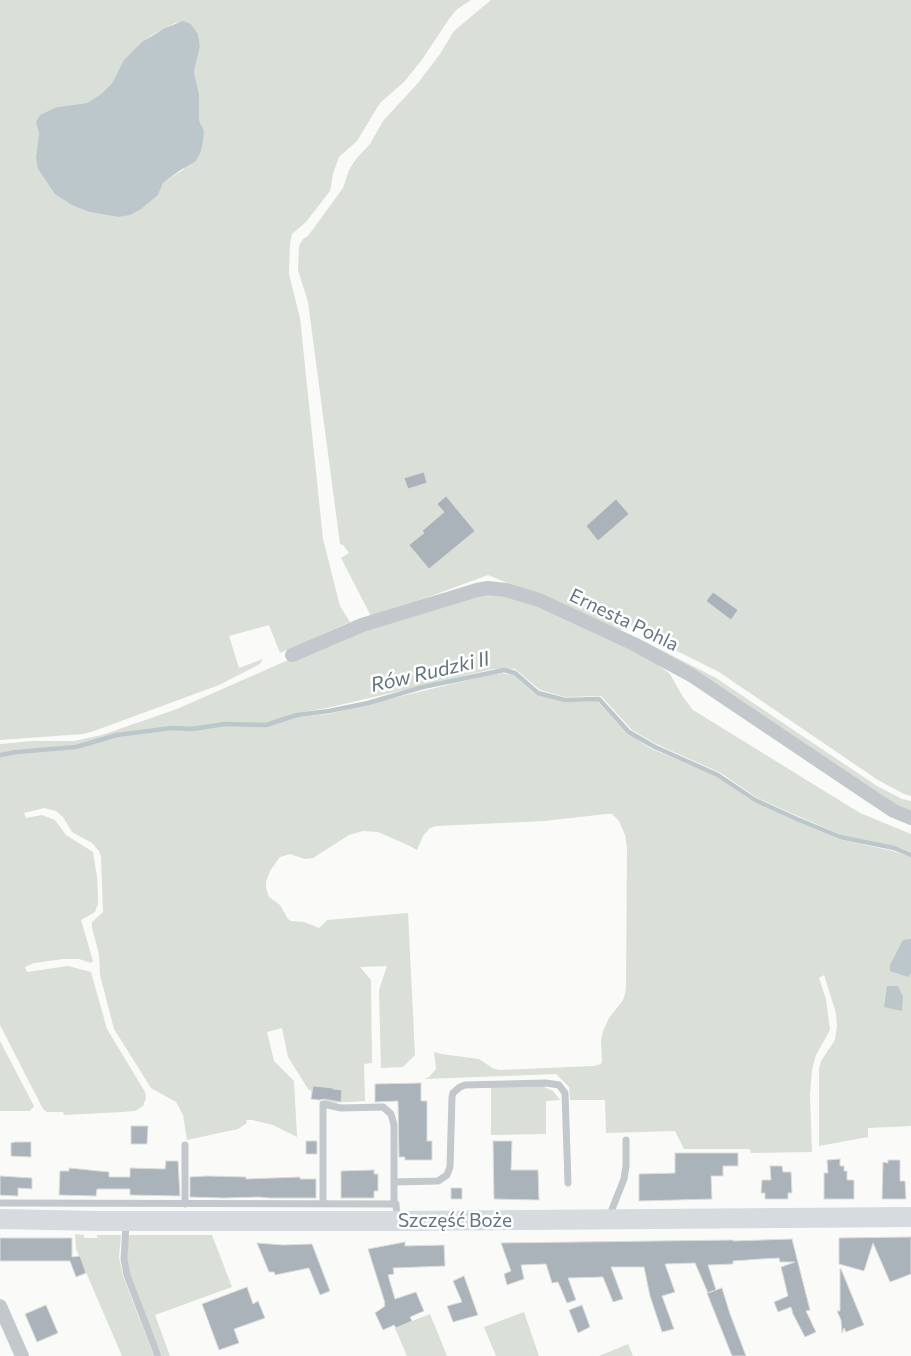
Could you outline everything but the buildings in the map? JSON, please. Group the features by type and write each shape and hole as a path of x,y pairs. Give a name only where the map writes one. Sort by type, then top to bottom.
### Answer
{"street":[{"name":"Ernesta Pohla","path":"292,655 362,624 477,590 488,588 506,590 539,600 634,644 691,675 877,800 894,811 911,818"},
{"name":"Szczęść Boże","path":"0,1218 126,1221 395,1213 608,1220 911,1217"},
{"path":"0,1306 22,1356"}],"lane":[{"path":"394,1182 438,1181 447,1175 450,1167 452,1097 453,1093 460,1086 546,1083 559,1085 565,1093 568,1183"},
{"path":"0,1202 323,1204 395,1213 394,1120 388,1110 383,1108 341,1108 323,1104 323,1204"},
{"path":"608,1220 624,1179 626,1140"},
{"path":"185,1145 185,1204"},
{"path":"126,1221 124,1259 127,1275 158,1356"}],"shaded area":[{"path":"0,0 471,0 456,10 421,61 404,82 380,103 357,141 339,157 330,191 306,222 292,234 290,244 289,274 300,318 323,539 340,606 350,622 280,653 269,625 229,636 239,668 263,659 260,664 219,685 94,731 83,734 0,740","holes":["175,23 191,24 198,34 200,46 194,72 199,94 199,120 204,131 184,169 163,183 158,195 118,217 89,212 73,205 36,157 39,133 57,107 87,103 101,94 150,36"]},
{"path":"491,0 911,0 911,796 878,780 719,672 651,638 641,630 626,623 626,628 621,630 488,575 372,618 341,558 349,553 340,544 308,302 298,270 299,246 343,188 349,170 370,144 383,121 418,83 440,54 454,31"},
{"path":"183,21 191,24 198,34 200,46 194,72 199,94 199,120 204,131 201,151 196,161 163,183 158,195 141,209 130,215 118,217 89,212 72,205 55,194 38,169 36,157 39,133 36,122 40,115 57,107 87,103 101,94 112,83 124,60 142,42 165,28"},
{"path":"484,592 538,603 655,662 670,674 693,710 860,813 911,834 911,852 897,847 841,835 757,798 721,773 656,744 632,730 601,696 565,697 540,690 515,669 493,669 327,708 297,713 266,724 226,723 192,728 173,727 117,734 76,746 16,750 0,754 0,744 33,741 74,741 102,735 177,709 338,638"},
{"path":"636,637 716,678 877,786 902,799 911,801 911,811 895,804 713,682"},
{"path":"502,673 514,675 535,694 564,702 597,701 628,733 652,749 717,776 752,801 838,839 893,851 911,857 911,1126 868,1128 868,1137 819,1146 819,1069 821,1061 835,1040 837,1026 836,1013 824,975 819,978 826,999 830,1030 816,1055 812,1069 810,1095 812,1152 751,1153 750,1149 684,1149 675,1131 606,1133 605,1100 570,1100 569,1087 556,1074 424,1079 429,1077 436,1069 434,1052 479,1059 494,1069 500,1070 593,1066 601,1064 603,1031 609,1018 623,1000 626,987 627,847 625,835 619,821 612,814 544,821 437,826 430,828 423,836 417,850 378,832 363,831 349,835 313,858 305,859 290,854 280,857 270,871 266,888 269,897 280,905 291,921 304,922 319,928 327,920 408,913 415,1055 403,1067 381,1068 379,990 387,966 360,967 371,980 372,1063 364,1064 365,1101 328,1103 308,1089 288,1057 282,1028 267,1032 274,1061 294,1081 297,1137 273,1125 246,1120 247,1123 238,1129 187,1140 183,1115 176,1102 151,1088 114,1029 100,975 99,954 92,928 92,922 103,912 101,857 99,851 92,843 72,832 63,817 56,811 44,808 24,813 26,818 42,815 55,820 66,835 93,852 98,894 98,904 95,912 81,920 93,961 91,963 79,959 63,959 34,963 25,967 27,972 68,966 91,972 107,1029 145,1092 146,1098 143,1106 135,1111 64,1115 63,1112 47,1112 43,1109 0,1025 0,756 76,748 118,737 171,730 194,730 227,726 268,726 297,717 329,714"},
{"path":"911,939 911,973 908,977 890,971 890,965 903,940"},
{"path":"887,986 898,986 903,997 902,1011 884,1007"},
{"path":"0,1041 34,1106 30,1111 0,1111"},
{"path":"542,1086 553,1091 560,1100 546,1101 546,1134 491,1135 491,1087"},
{"path":"75,1234 84,1235 84,1238 97,1238 97,1235 121,1235 119,1257 123,1276 154,1356 122,1356 76,1249"},
{"path":"128,1235 212,1235 232,1287 155,1315 170,1356 162,1356 129,1274 127,1264"},
{"path":"524,1312 539,1356 496,1356 484,1327"},
{"path":"430,1314 447,1356 407,1356 395,1328"},
{"path":"628,1344 633,1356 599,1356"}],"waterway":[{"name":"Rów Rudzki II","path":"0,755 76,747 117,735 171,728 192,729 225,724 266,725 297,715 368,703 423,687 504,670 515,673 538,693 565,700 599,699 629,732 655,747 718,775 755,800 840,837 894,848 911,855"}]}
